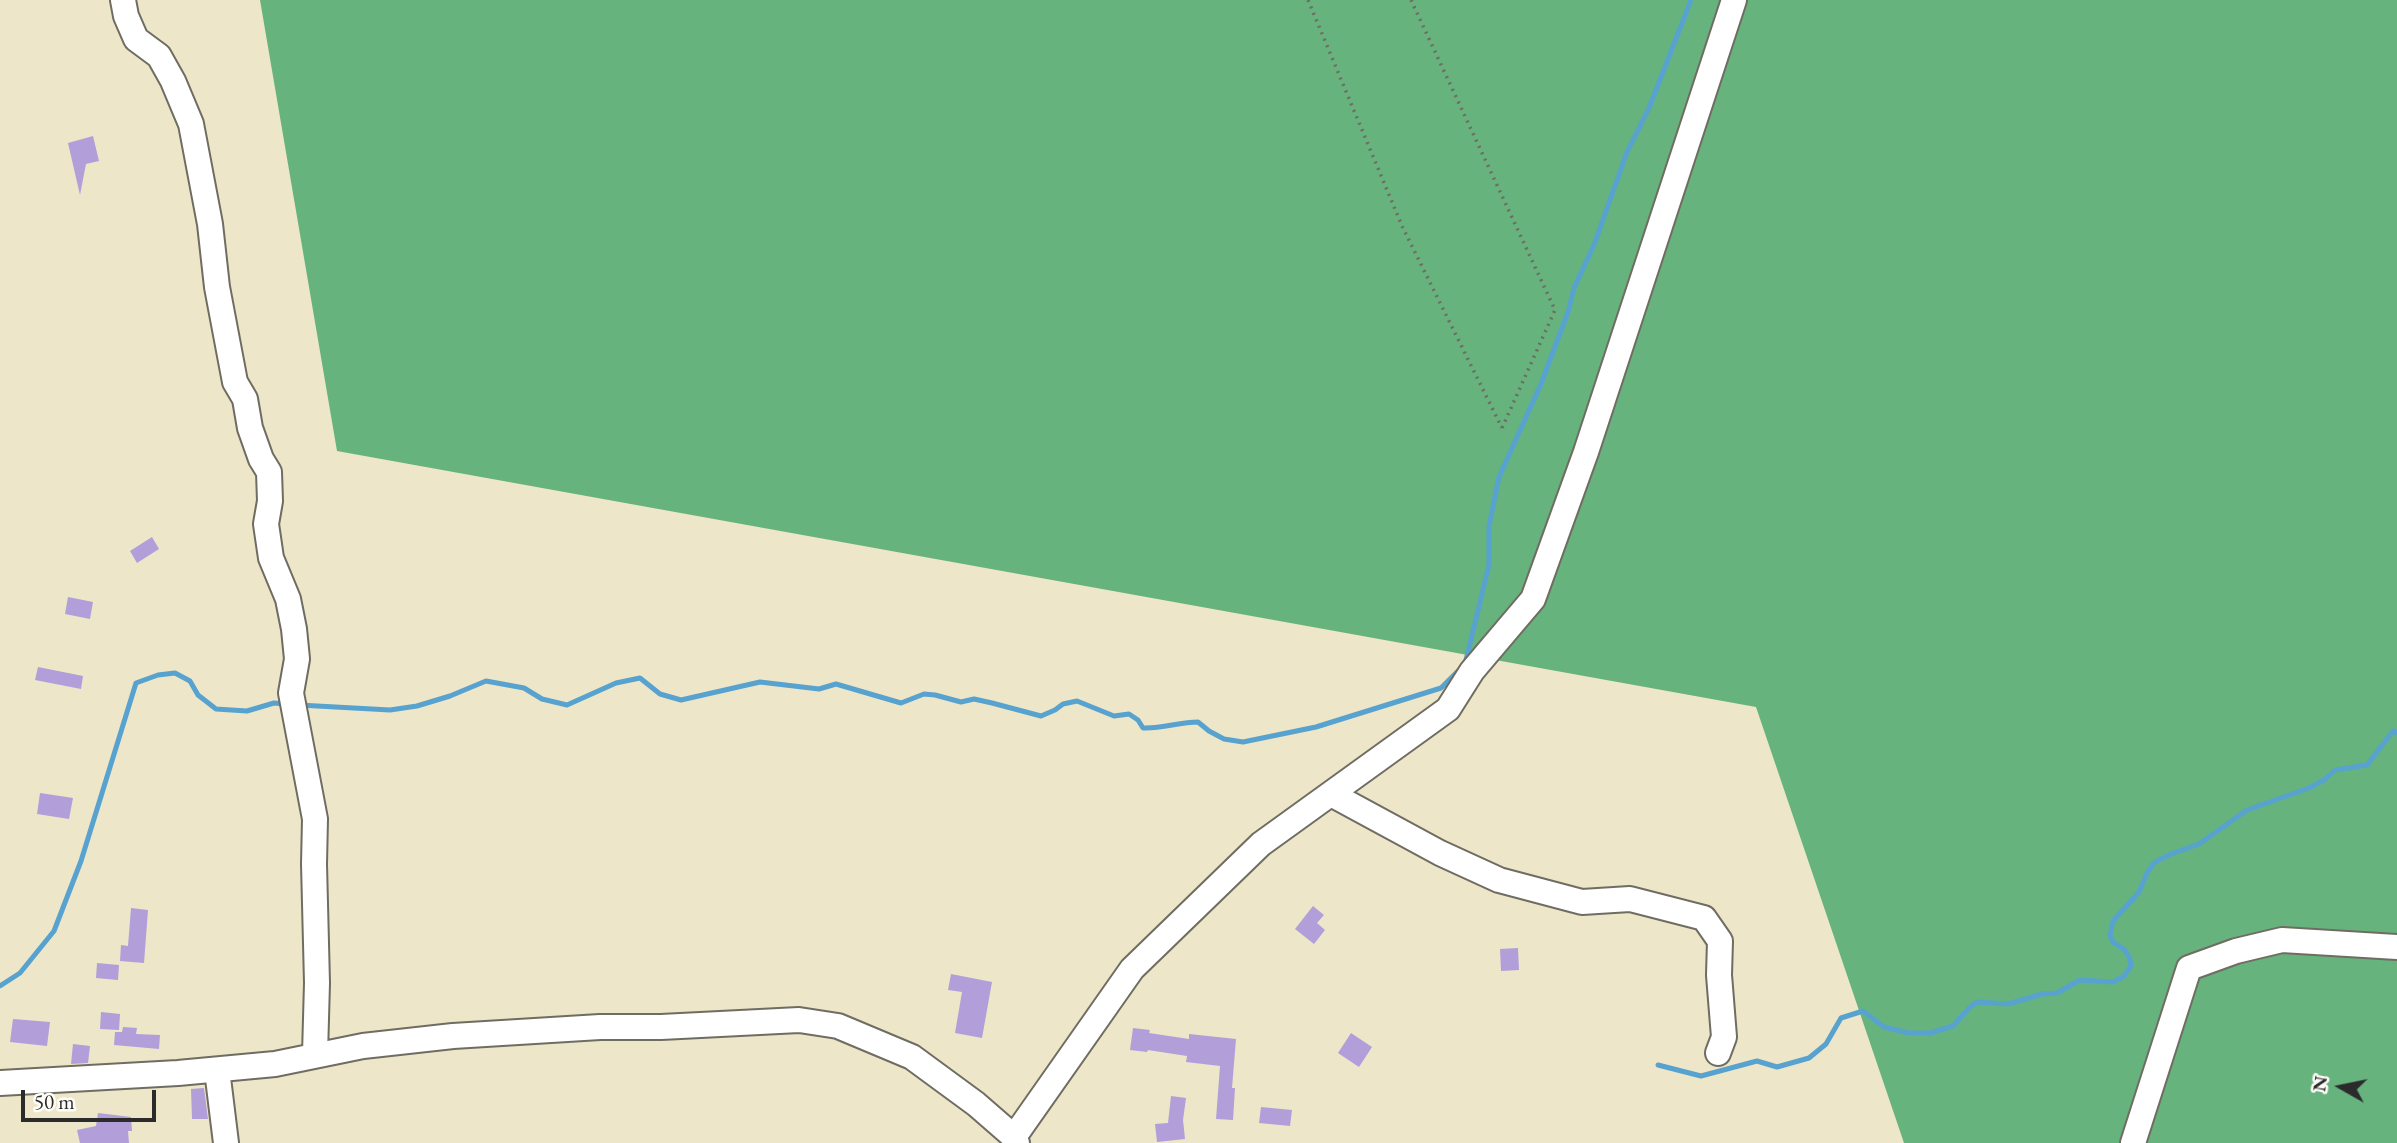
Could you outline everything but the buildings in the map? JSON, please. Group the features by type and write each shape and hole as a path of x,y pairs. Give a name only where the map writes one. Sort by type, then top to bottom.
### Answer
{"street":[{"path":"123,0 126,16 136,39 159,56 191,124 235,382 245,399 250,428 261,459 269,472 270,501 266,524 271,558 288,599 294,629 297,659 291,693 315,819 315,1054"},
{"path":"0,1083 275,1064 375,1044 453,1036 600,1027 661,1027 799,1020 838,1026 912,1057 976,1104 1015,1140 1132,969 1261,845 1448,709 1472,671 1533,599 1586,452 1734,0"},
{"path":"1331,793 1440,853 1499,880 1582,902 1630,899 1704,918 1720,941 1719,975 1724,1037 1718,1053"},
{"path":"2133,1143 2189,968 2236,951 2282,940 2397,947"},
{"path":"217,1070 226,1143"}],"path":[{"path":"1308,0 1402,226 1502,428 1555,310 1411,0"}],"green space":[{"path":"260,0 2397,0 2397,1143 1904,1143 1756,707 337,451"}],"waterway":[{"path":"299,705 390,710 417,706 486,681 524,688 542,699 567,705 616,683 640,678 660,694 681,700 760,682 819,689 836,684 901,703 924,694 935,695 961,702 974,699 1041,716 1063,704 1077,701 1114,716 1129,714 1138,720 1143,728 1198,722 1224,739 1243,742 1316,727 1441,688 1465,664 1489,565 1489,526 1499,477 1541,384 1568,312 1574,288 1594,245 1627,152 1649,108 1691,0"},
{"path":"0,986 20,973 54,931 81,861 136,683 158,675 175,673 190,681 198,695 216,709 247,711 274,703 286,704"},
{"path":"1658,1065 1701,1076 1757,1061 1777,1067 1809,1058 1826,1044 1841,1018 1863,1011 1884,1027 1909,1033 1930,1033 1953,1026 1977,1002 2008,1004 2042,994 2057,993 2080,980 2113,982 2124,976 2131,966 2125,950 2113,942 2110,935 2113,921 2139,892 2155,862 2199,844 2247,810 2309,788 2335,770 2367,765 2393,731 2397,733"}]}
